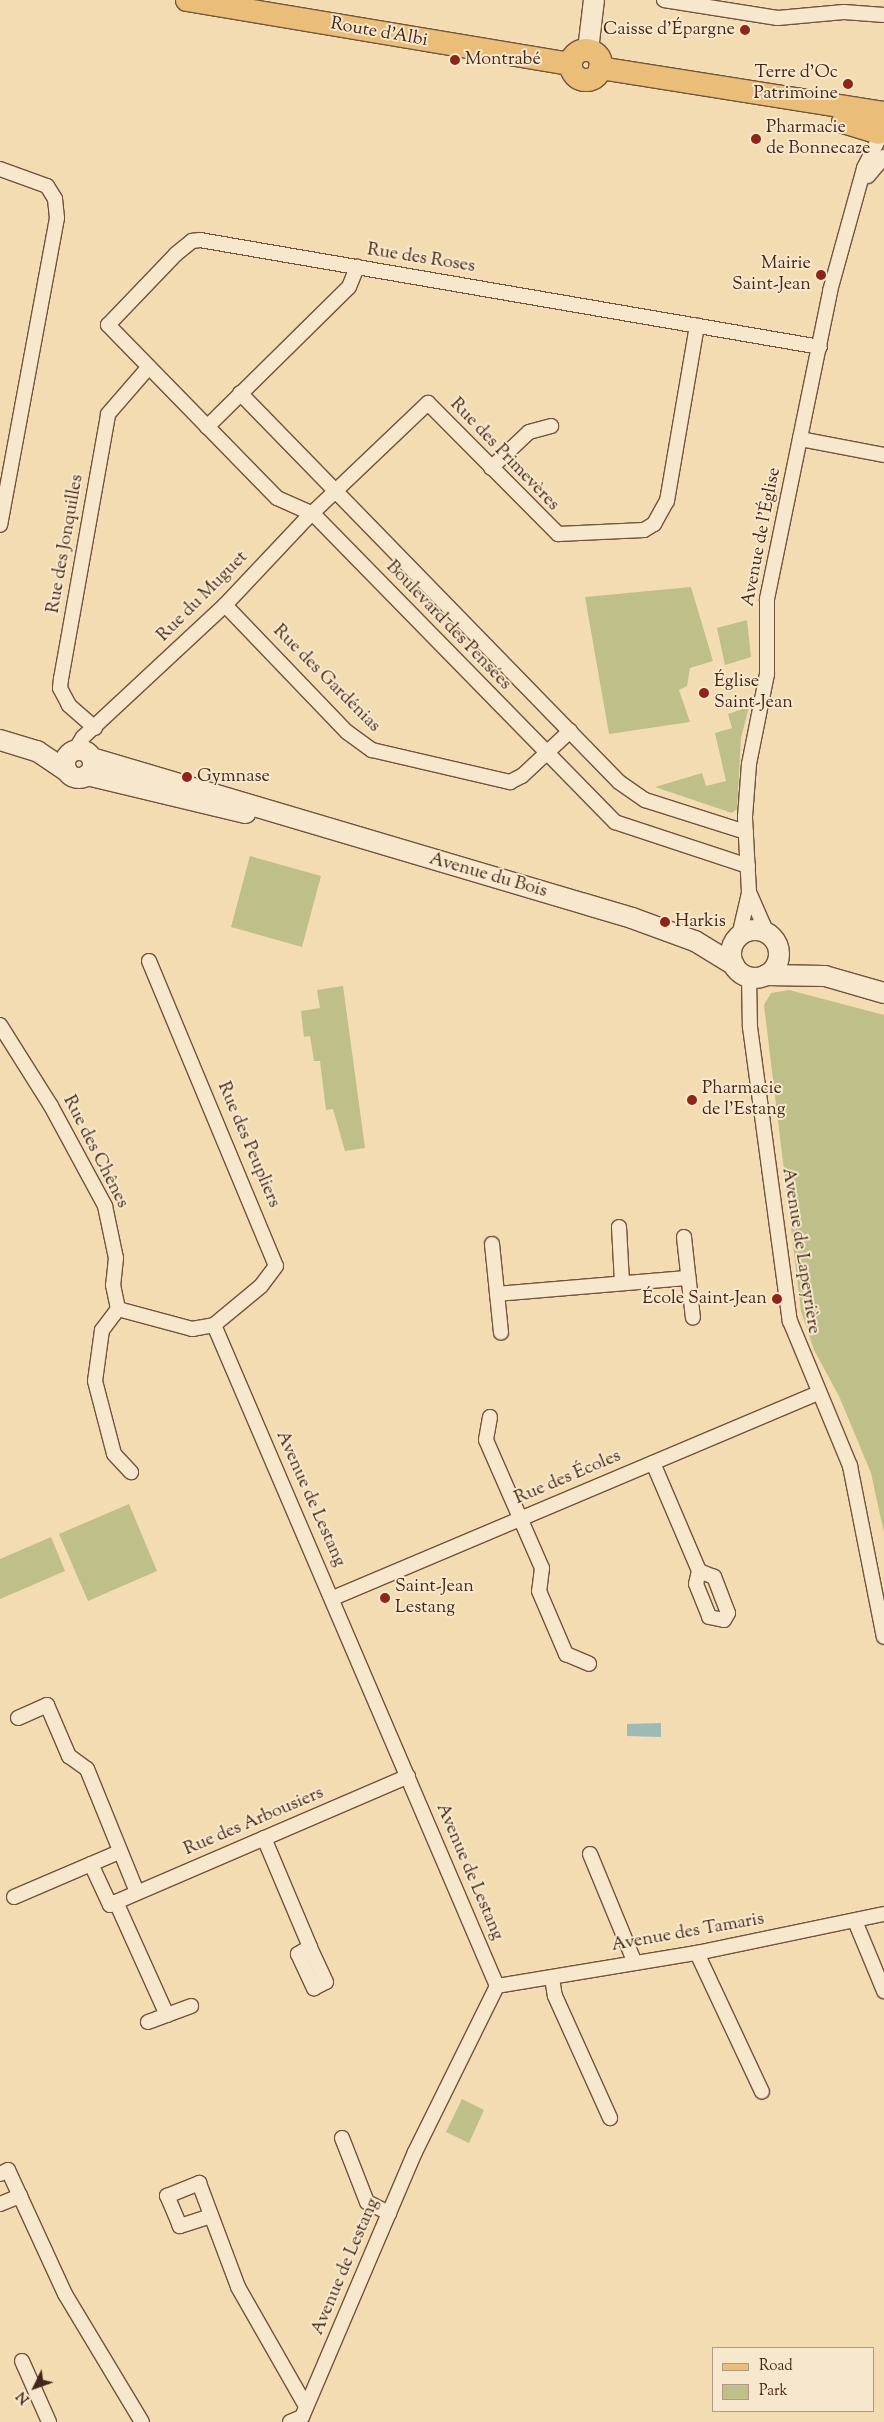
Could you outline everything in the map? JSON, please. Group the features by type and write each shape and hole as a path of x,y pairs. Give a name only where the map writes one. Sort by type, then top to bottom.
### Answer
{"main road":[{"name":"Route d'Albi","path":"187,0 579,57"},
{"path":"579,57 597,54 600,68 787,101 882,133"},
{"path":"701,87 863,125 882,133"}],"street":[{"path":"579,57 594,0"},
{"path":"664,0 778,18 844,12 884,15"},
{"name":"Avenue de l'Église","path":"738,937 749,892 746,832 749,764 767,674 767,599 820,347 857,194 882,133"},
{"name":"Avenue de l'Église","path":"857,194 882,133"},
{"path":"0,169 47,186 55,199 57,218 0,526"},
{"name":"Rue des Roses","path":"148,368 108,325 192,241 357,267 820,347"},
{"path":"206,428 349,287 357,267"},
{"name":"Rue des Primevères","path":"337,492 428,403 558,534 644,530 654,524 667,500 697,326"},
{"name":"Boulevard des Pensées","path":"148,368 277,498 313,514 546,754 615,822 748,866"},
{"name":"Rue des Jonquilles","path":"95,728 69,704 60,688 61,679 108,414 148,368"},
{"name":"Boulevard des Pensées","path":"240,393 570,732 631,792 746,832"},
{"path":"491,468 529,432 551,426"},
{"path":"800,439 884,455"},
{"name":"Rue du Muguet","path":"82,757 95,728 225,604 337,492"},
{"name":"Rue des Gardénias","path":"225,604 347,732 372,750 498,782 522,776 570,732"},
{"path":"0,740 37,750 67,771 65,763 82,757"},
{"name":"Avenue du Bois","path":"37,750 82,757 582,903 695,941 750,972"},
{"name":"Avenue de l'Église","path":"749,892 767,933"},
{"path":"825,976 750,972 731,951 738,937 747,931 767,933 778,950 825,976 884,993"},
{"name":"Avenue du Bois","path":"695,941 738,937"},
{"path":"750,972 778,962 778,950"},
{"name":"Rue des Peupliers","path":"149,961 276,1266 262,1286 214,1325"},
{"name":"Avenue de Lapeyrière","path":"750,972 750,1027 790,1321 858,1494 884,1637"},
{"name":"Rue des Chênes","path":"0,1025 51,1106 105,1206 116,1258 113,1285 118,1309"},
{"path":"619,1226 622,1282"},
{"path":"684,1237 693,1318"},
{"path":"492,1244 501,1333"},
{"path":"497,1294 622,1282 688,1278"},
{"path":"131,1472 114,1454 95,1381 102,1330 118,1309 192,1329 214,1325"},
{"name":"Avenue de Lestang","path":"214,1325 333,1598 497,1986 481,2010 389,2213 302,2417 290,2422"},
{"name":"Rue des Écoles","path":"333,1598 818,1393"},
{"path":"490,1417 486,1440 542,1568 539,1591 566,1654 589,1664"},
{"path":"653,1463 699,1571"},
{"path":"18,1718 47,1705 69,1756 87,1769 137,1892"},
{"name":"Rue des Arbousiers","path":"116,1902 408,1776"},
{"path":"264,1838 310,1947"},
{"path":"14,1897 120,1852"},
{"path":"590,1854 634,1963"},
{"path":"91,1864 110,1905 116,1902 167,2015"},
{"name":"Avenue des Tamaris","path":"497,1986 698,1953 884,1914"},
{"path":"855,1920 884,1991"},
{"path":"698,1953 762,2092"},
{"path":"552,1978 555,1996 610,2118"},
{"path":"148,2022 192,2006"},
{"path":"342,2138 367,2202 389,2213"},
{"path":"0,2174 8,2170 65,2294 142,2422"},
{"path":"0,2204 20,2196"},
{"path":"211,2216 238,2286 306,2406"},
{"path":"22,2361 49,2422"}],"green space":[{"path":"691,587 713,661 690,668 687,686 679,690 690,722 609,734 585,597"},
{"path":"747,620 751,657 725,665 717,628"},
{"path":"749,707 741,738 737,809 732,813 655,787 702,773 706,786 726,781 715,733 732,728 728,714"},
{"path":"250,856 321,876 302,947 231,927"},
{"path":"343,986 365,1148 345,1151 333,1109 326,1110 320,1061 314,1061 310,1036 304,1037 301,1011 320,1008 317,990"},
{"path":"789,990 884,1015 884,1533 871,1473 839,1396 814,1350 801,1311 764,1005 771,993"},
{"path":"129,1504 157,1571 88,1601 59,1534"},
{"path":"51,1537 65,1571 0,1599 0,1559"},
{"path":"462,2099 484,2110 469,2143 446,2132"}],"water":[{"path":"661,1723 661,1737 627,1736 627,1724"}],"place":[{"name":"Caisse d'Épargne","path":"745,30"},
{"name":"Montrabé","path":"455,60"},
{"name":"Terre d'Oc Patrimoine","path":"848,84"},
{"name":"Pharmacie de Bonnecaze","path":"756,139"},
{"name":"Mairie Saint-Jean","path":"821,275"},
{"name":"Église Saint-Jean","path":"704,693"},
{"name":"Gymnase","path":"187,777"},
{"name":"Harkis","path":"665,922"},
{"name":"Pharmacie de l'Estang","path":"692,1100"},
{"name":"École Saint-Jean","path":"777,1299"},
{"name":"Saint-Jean Lestang","path":"385,1598"}]}
